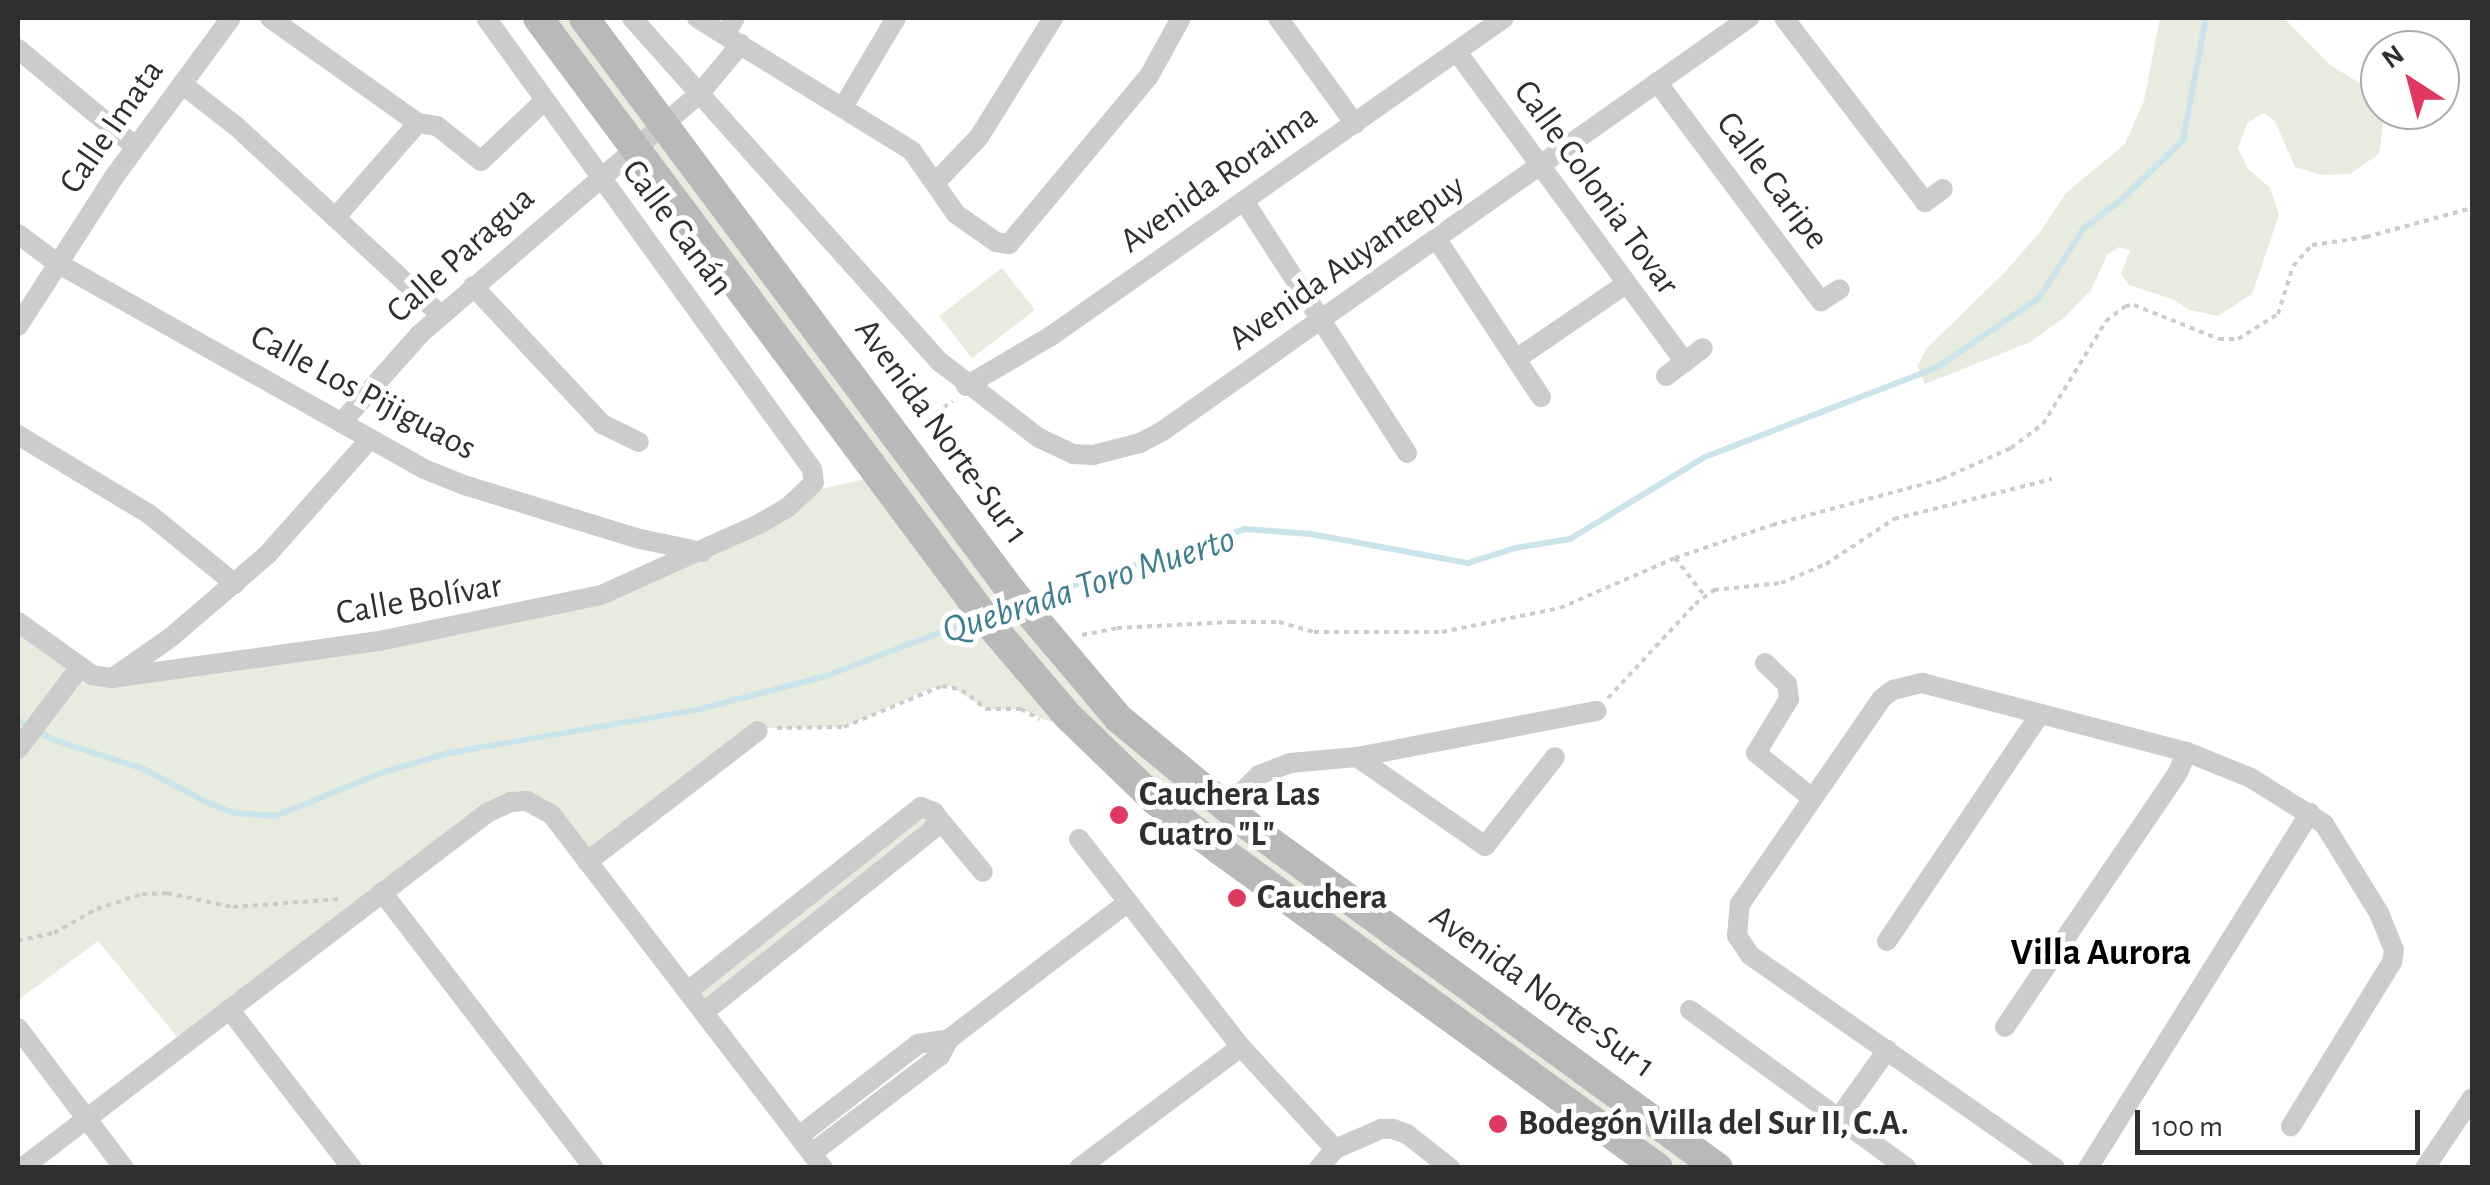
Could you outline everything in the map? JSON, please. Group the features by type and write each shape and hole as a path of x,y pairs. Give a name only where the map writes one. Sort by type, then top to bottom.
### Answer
{"main road":[{"name":"Avenida Norte-Sur 1","path":"538,18 959,583 1014,655 1068,716 1155,800 1220,850 1658,1168"},
{"name":"Avenida Norte-Sur 1","path":"584,18 1049,640 1118,718 1226,808 1718,1168"}],"street":[{"name":"Calle Imata","path":"18,326 136,147 230,18"},
{"path":"270,18 418,123 437,126 480,161 544,100"},
{"name":"Calle Canán","path":"486,18 815,477"},
{"name":"Avenida Auyantepuy","path":"632,18 909,332 966,386 1010,420 1074,454 1116,451 1164,430 1748,18"},
{"path":"697,18 734,32 912,151 956,214 996,242 1009,244 1149,76 1180,18"},
{"path":"843,107 896,18"},
{"path":"936,183 979,137 1053,18"},
{"path":"1278,18 1354,124"},
{"path":"1784,18 1925,202 1943,189"},
{"name":"Avenida Roraima","path":"966,386 1051,336 1457,52 1495,20"},
{"name":"Calle Paragua","path":"341,422 391,364 472,286 700,93 734,32"},
{"path":"18,49 136,147"},
{"name":"Calle Colonia Tovar","path":"1457,52 1685,362"},
{"name":"Calle Caripe","path":"1657,82 1822,302 1840,289"},
{"path":"182,84 441,315"},
{"path":"335,218 418,123"},
{"path":"1244,201 1407,453"},
{"name":"Calle Los Pijiguaos","path":"18,234 57,263 370,439 464,485 640,538 703,552"},
{"path":"1438,240 1541,397"},
{"path":"1516,359 1626,284"},
{"path":"472,286 602,424 639,442"},
{"path":"1666,376 1703,348"},
{"path":"18,435 149,514 235,584"},
{"path":"112,678 170,638 235,584 370,439"},
{"name":"Calle Bolívar","path":"18,622 80,668 112,678 255,662 529,613 601,595 703,552 788,507 808,492 815,477"},
{"path":"1765,663 1780,673 1789,700 1756,753 1812,798"},
{"path":"18,749 80,668"},
{"path":"2055,1168 1750,955 1737,936 1740,904 1882,698 1893,690 1922,683 2186,752 2251,778 2310,813 2348,860 2394,950 2392,962 2291,1126"},
{"path":"1226,808 1270,769 1357,758 1596,710"},
{"path":"1887,941 2040,714"},
{"path":"587,862 758,732"},
{"path":"2004,1027 2178,772 2186,752"},
{"path":"1357,758 1484,846 1555,757"},
{"path":"22,1168 487,813 511,802 542,806 818,1160 940,1056 949,1039 1127,904"},
{"path":"688,990 922,808 929,808 983,872"},
{"path":"2088,1168 2310,813"},
{"path":"704,1012 932,830 938,818"},
{"path":"1079,839 1241,1047 1335,1148"},
{"path":"378,895 594,1168"},
{"path":"800,902 816,922"},
{"path":"229,1009 352,1168"},
{"path":"1690,1010 1906,1168"},
{"path":"18,1028 124,1168"},
{"path":"799,1136 918,1044 949,1039"},
{"path":"1079,1168 1241,1047"},
{"path":"1838,1119 1888,1050"},
{"path":"2424,1168 2472,1098"},
{"path":"1319,1168 1335,1148 1380,1129 1393,1129 1416,1140 1450,1168"}],"path":[{"path":"1049,640 1117,628 1172,624 1279,622 1337,634 1467,630 1560,608 1674,558 1772,525 1942,479 2011,448 2043,424 2091,343 2125,306 2220,339 2238,339 2278,314 2293,266 2312,245 2366,237 2472,208"},
{"path":"900,440 966,386"},
{"path":"1596,710 1714,590 1760,588 1802,576 1894,518 2052,479"},
{"path":"1674,558 1706,596"},
{"path":"758,732 844,727 942,686 962,690 986,709 1021,709 1050,722 1068,716"},
{"path":"18,941 54,933 97,909 142,894 166,893 232,907 378,895"}],"shaded area":[{"path":"538,18 584,18 1092,691 1718,1167 1658,1167 1060,721 1050,722 1021,709 986,709 950,686 932,688 844,727 765,728 587,862 552,815 511,802 183,1044 98,941 18,1000 18,622 92,675 574,603 807,492 879,476"},
{"path":"2160,18 2284,18 2330,65 2360,83 2360,130 2382,130 2379,154 2350,174 2322,175 2295,167 2275,121 2264,113 2247,123 2238,148 2248,169 2270,188 2279,215 2252,294 2218,316 2190,310 2172,299 2129,285 2121,274 2130,250 2119,247 2107,255 2091,290 2064,318 2030,342 1925,384 1917,366 1927,348 2004,273 2040,232 2066,193 2125,144 2144,101"},
{"path":"1002,268 1035,310 972,358 939,316"},
{"path":"921,807 938,818 704,1012 688,991"}],"waterway":[{"name":"Quebrada Toro Muerto","path":"1030,600 1245,529 1311,534 1468,563 1515,548 1570,539 1705,457 1936,368 2039,298 2084,228 2120,201 2183,140 2206,18"},
{"name":"Quebrada Toro Muerto","path":"18,720 54,740 144,769 234,813 276,816 384,772 449,753 696,710 823,677 976,619"}],"place":[{"name":"Cauchera Las Cuatro \"L\"","path":"1119,815"},
{"name":"Cauchera","path":"1237,898"},
{"name":"Bodegón Villa del Sur II, C.A.","path":"1498,1124"}],"district":[{"name":"Villa Aurora","path":"2101,954"}]}
